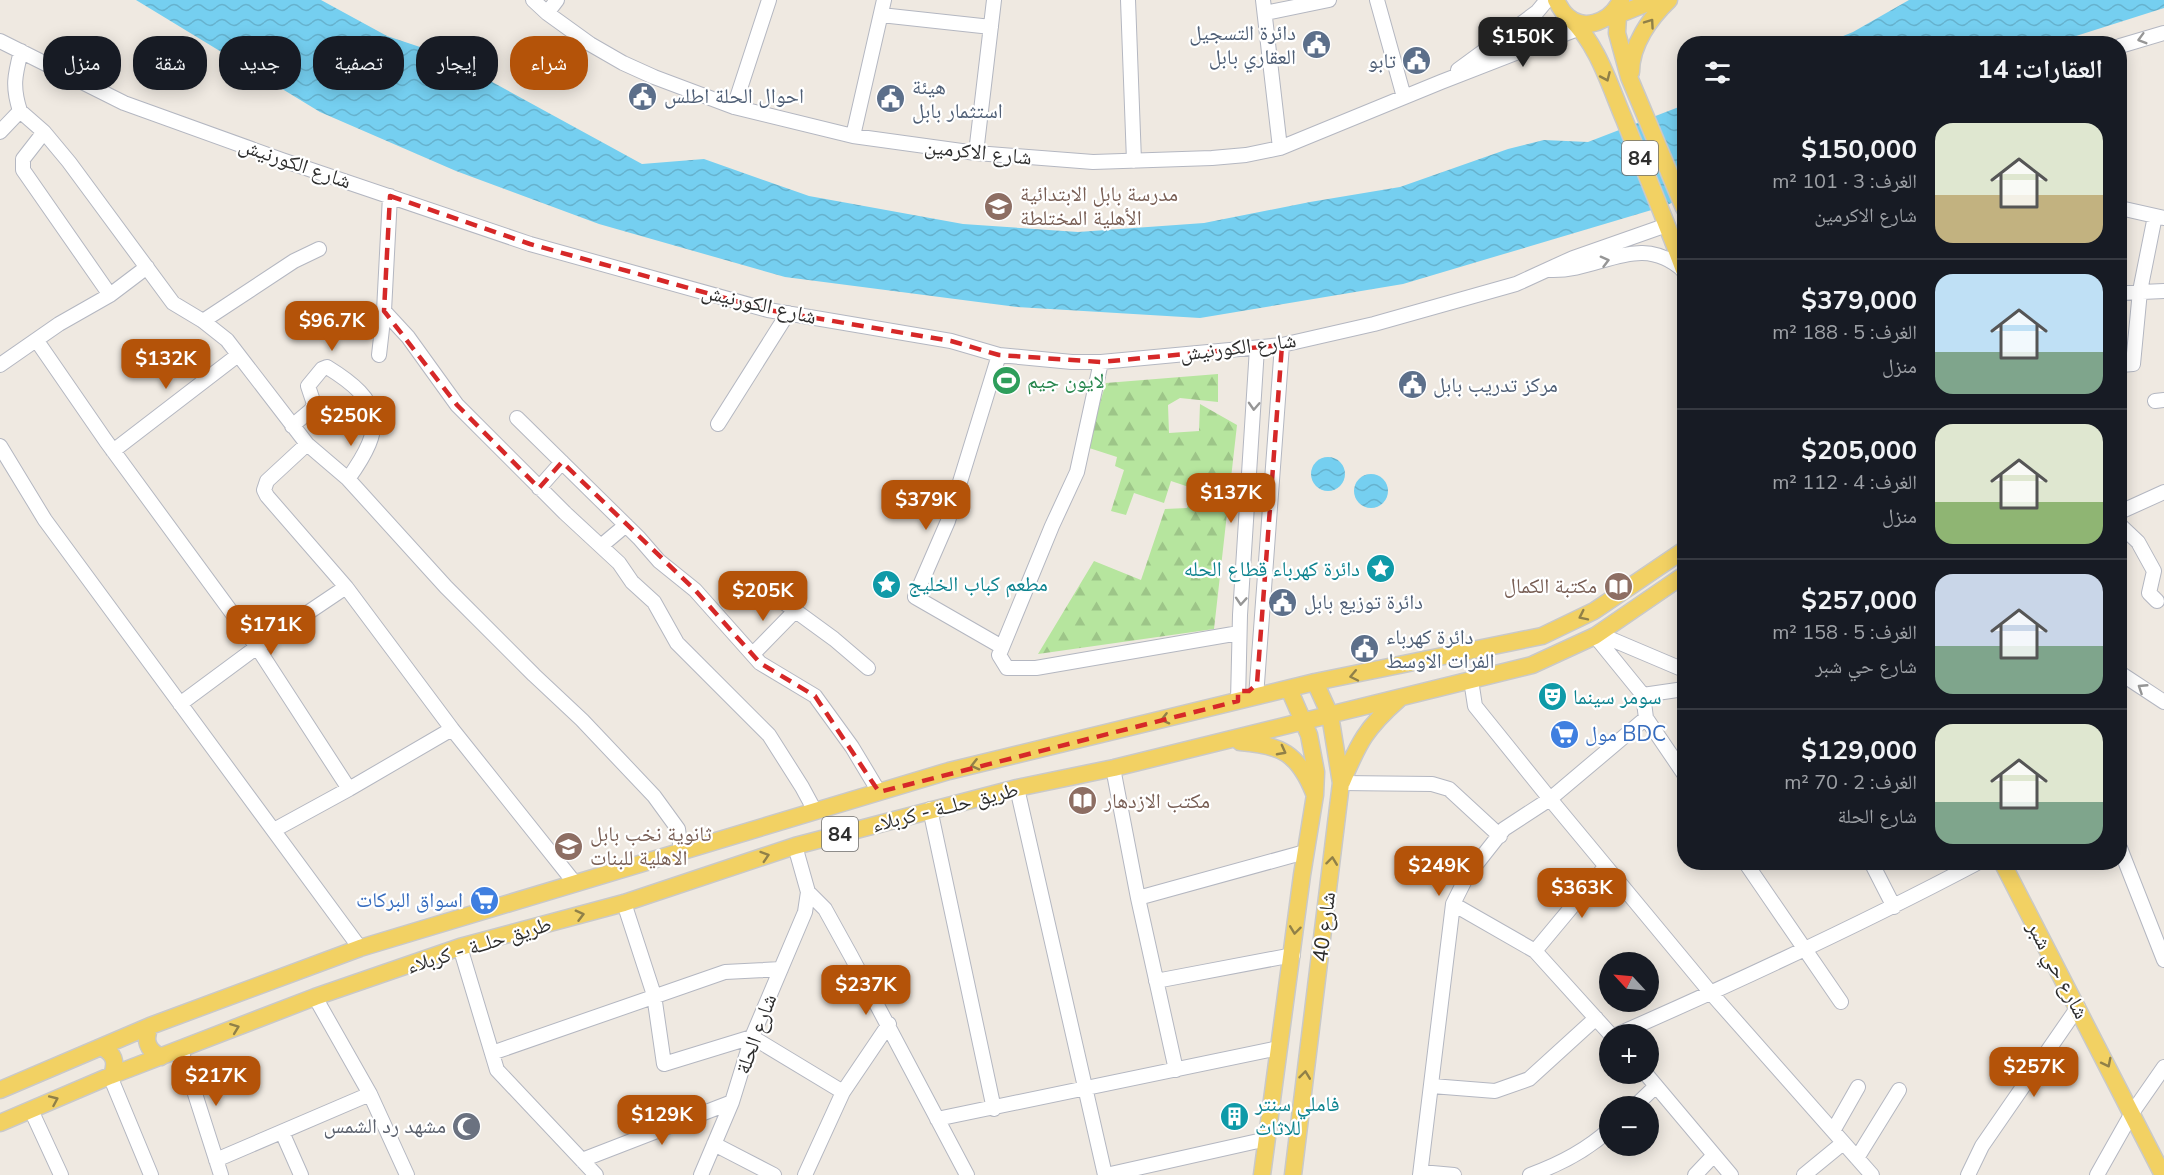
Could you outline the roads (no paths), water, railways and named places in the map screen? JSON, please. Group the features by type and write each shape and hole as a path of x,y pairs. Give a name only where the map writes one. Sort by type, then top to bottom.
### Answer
{"main road":[{"name":"84","path":"1556,0 1563,12 1601,15 1617,33 1635,93 1677,190"},
{"path":"1601,15 1655,0"},
{"path":"1635,93 1631,70 1632,56 1653,18 1669,0"},
{"name":"84","path":"1601,15 1596,53 1677,251"},
{"name":"طريق حلــة - كربلاء","path":"0,1090 150,1026 360,948 949,771 1238,693 1289,689 1542,636 1594,611 1677,555"},
{"name":"طريق حلــة - كربلاء","path":"0,1123 111,1076 315,997 460,947 624,903 795,846 930,809 1228,741 1532,665 1597,635 1677,580"},
{"name":"شارع 40","path":"1293,1175 1341,783 1330,715 1315,682"},
{"name":"شارع 40","path":"1262,1175 1305,852 1315,795 1316,772 1309,735 1289,689"},
{"path":"1341,783 1363,735 1386,709 1402,696"},
{"path":"1228,741 1263,744 1279,748 1289,754 1303,771 1315,795"},
{"name":"شارع حي شبر","path":"2006,870 2163,1175"},
{"path":"150,1026 147,1037 148,1045 154,1054 161,1057"},
{"path":"101,1047 107,1049 114,1058 115,1066 111,1076"}],"street":[{"name":"شارع الاكرمين","path":"533,0 590,44 623,63 673,85 734,107 853,136 976,153 1093,162 1212,158 1246,155 1280,148 1504,59 1601,15"},
{"path":"547,13 557,0"},
{"path":"734,107 769,0"},
{"path":"853,136 884,0"},
{"path":"976,153 994,0"},
{"path":"1128,0 1134,161"},
{"path":"1280,148 1264,6 1329,0"},
{"path":"1377,0 1404,97"},
{"name":"شارع الاكرمين","path":"1442,82 1506,37 1548,0"},
{"path":"881,15 991,27"},
{"path":"2127,44 2164,33"},
{"name":"شارع الكورنيش","path":"0,41 124,102 530,244 768,310 951,341 999,355 1072,362 1101,362 1282,345 1374,324 1505,287 1665,218"},
{"path":"21,51 14,81 14,94 20,111 44,132 95,194 174,303 203,321 227,340 307,444 348,479 446,587 582,720 654,796 678,829 681,850"},
{"path":"0,132 20,111"},
{"path":"44,132 23,159 23,170 110,295"},
{"path":"379,355 384,311 390,196"},
{"path":"2127,210 2160,217 2140,291 2133,364 2127,365"},
{"path":"203,321 294,261 319,249"},
{"path":"1547,270 1570,270 1635,252 1648,252 1677,264"},
{"path":"0,365 59,324 110,295 147,267"},
{"path":"2127,292 2164,291"},
{"path":"384,311 408,337 458,405 539,488 619,563 632,582 654,602 677,643 770,735 815,811"},
{"path":"718,424 788,313"},
{"path":"37,340 113,451 257,647 348,789"},
{"path":"1257,691 1282,345"},
{"path":"1238,693 1239,633 1257,348"},
{"path":"113,451 238,355"},
{"path":"999,355 948,521 915,597 1002,647"},
{"path":"1101,362 1077,472 1052,526 999,655 1007,668 1036,668 1239,633"},
{"path":"292,426 311,410 314,404 308,386 322,369 327,367 344,377 369,400 375,424 371,442 348,479"},
{"path":"517,418 626,525 659,561 695,590 760,663 814,696 852,747 879,792"},
{"path":"307,444 267,481 264,490 267,496 346,587 452,729 574,882"},
{"path":"0,446 45,520 360,948"},
{"path":"539,488 562,462"},
{"path":"2127,509 2164,492"},
{"path":"601,546 626,525"},
{"path":"2127,532 2138,542 2154,572 2150,593 2157,601"},
{"path":"180,704 257,647 346,587"},
{"path":"771,593 834,639 868,668"},
{"path":"753,654 795,611"},
{"path":"1597,635 1677,667"},
{"path":"1597,635 1643,694 1646,718 1677,764"},
{"path":"2127,678 2164,702"},
{"path":"1471,680 1475,706 1550,800 1711,993 1872,1175"},
{"path":"1643,694 1677,690"},
{"path":"1454,1175 1420,1174 1453,904 1467,876 1504,830 1550,800 1646,718"},
{"path":"274,830 452,729"},
{"path":"1113,768 1138,898 1176,1070"},
{"path":"1341,783 1432,784 1449,789 1500,836"},
{"path":"1017,788 1084,1089 1106,1175 1267,1139"},
{"path":"930,809 994,1109"},
{"path":"795,846 808,892 825,909 889,1024 968,1175"},
{"path":"1138,898 1305,852"},
{"path":"2127,866 2164,960"},
{"path":"1535,951 1605,867"},
{"path":"1750,870 1841,1002"},
{"path":"1875,870 1894,907"},
{"path":"1641,1024 1804,950 1894,907 1964,870"},
{"name":"شارع الحلة","path":"701,1175 732,1102 752,1036 805,912 808,892"},
{"path":"624,903 654,995 664,1064 752,1036 843,1092"},
{"path":"1453,904 1535,951 1601,1024"},
{"path":"460,947 497,1070 597,1175"},
{"path":"1156,981 1293,955"},
{"path":"492,1053 725,972 781,969"},
{"path":"315,997 370,1094 407,1175"},
{"path":"1968,1175 1982,1146 2078,1007"},
{"path":"1432,1086 1495,1091 1529,1079 1596,1018"},
{"path":"805,1175 843,1092 889,1024"},
{"path":"937,1119 1279,1048"},
{"path":"181,1050 221,1175"},
{"path":"2097,1175 2132,1113 2164,1067"},
{"path":"111,1076 151,1175"},
{"path":"1646,1096 1656,1086 1731,1175"},
{"path":"1833,1131 1858,1088"},
{"path":"1857,1158 1899,1090"},
{"path":"216,1160 370,1094"},
{"path":"582,1160 732,1102"},
{"path":"31,1110 61,1175"},
{"path":"282,1132 301,1175"},
{"path":"1530,1175 1551,1168 1599,1139"},
{"path":"1804,1175 1844,1143"},
{"path":"714,1144 774,1175"},
{"path":"1695,1175 1714,1155"}],"water":[{"path":"136,0 321,0 387,36 313,36 313,90 404,90 404,42 416,46 416,90 498,90 498,85 642,164 704,159 809,196 963,224 1078,232 1204,223 1400,187 1508,149 1544,140 1588,142 1677,108 1677,200 1665,206 1403,284 1200,318 1017,307 785,277 599,224 456,171 320,112 284,90 301,90 301,36 219,36 219,51 207,43 207,36 195,36"},
{"path":"1909,0 2164,0 2164,8 2076,36 1843,36"},
{"path":"1328,457 1340,462 1345,474 1340,486 1328,491 1316,486 1311,474 1316,462"},
{"path":"1371,474 1383,479 1388,491 1383,503 1371,508 1359,503 1354,491 1359,479"}],"place":[{"name":"دائرة التسجيل العقاري بابل","path":"1317,45"},
{"name":"تابو","path":"1417,61"},
{"name":"احوال الحلة اطلس","path":"643,96"},
{"name":"هيئة استثمار بابل","path":"891,99"},
{"name":"مدرسة بابل الابتدائية الأهلية المختلطة","path":"999,206"},
{"name":"لايون جيم","path":"1006,381"},
{"name":"مركز تدريب بابل","path":"1412,385"},
{"name":"دائرة كهرباء قطاع الحله","path":"1381,569"},
{"name":"مطعم كباب الخليج","path":"887,584"},
{"name":"مكتبة الكمال","path":"1618,586"},
{"name":"دائرة توزيع بابل","path":"1283,602"},
{"name":"دائرة كهرباء الفرات الاوسط","path":"1365,649"},
{"name":"سومر سينما","path":"1552,697"},
{"name":"مول BDC","path":"1564,734"},
{"name":"مكتب الازدهار","path":"1083,801"},
{"name":"ثانوية نخب بابل الاهلية للبنات","path":"569,846"},
{"name":"اسواق البركات","path":"484,900"},
{"name":"فاملي سنتر للاثاث","path":"1234,1116"},
{"name":"مشهد رد الشمس","path":"467,1126"}]}
